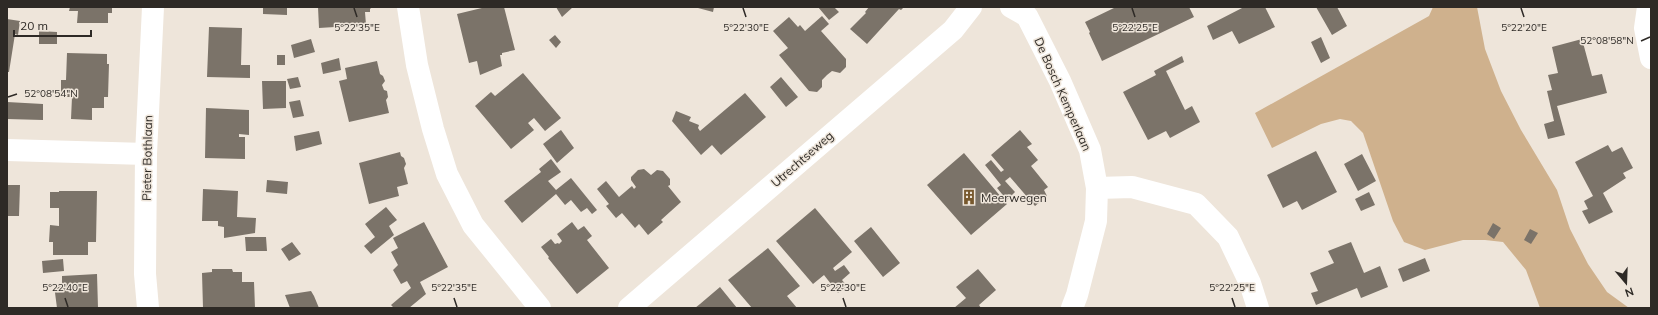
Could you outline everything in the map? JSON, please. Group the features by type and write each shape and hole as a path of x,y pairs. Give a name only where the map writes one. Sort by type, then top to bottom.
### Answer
{"street":[{"name":"Pieter Bothlaan","path":"148,308 145,274 146,154 153,7"},
{"path":"408,7 417,65 433,128 447,174 473,225 540,308"},
{"name":"Utrechtseweg","path":"629,308 953,30 971,7"},
{"name":"De Bosch Kemperlaan","path":"1011,7 1027,16 1060,81 1090,150 1097,188 1096,221 1077,295 1072,308"},
{"path":"1648,7 1645,28 1651,58"},
{"path":"7,150 146,154"},
{"path":"1097,188 1132,187 1196,204 1228,237 1250,283 1258,308"}],"shaded area":[{"path":"1433,7 1477,7 1485,49 1501,91 1521,130 1557,190 1570,229 1588,264 1607,292 1629,308 1540,308 1526,270 1503,242 1463,240 1425,250 1404,242 1393,221 1363,133 1351,121 1340,119 1321,124 1272,148 1255,113 1429,16"}],"building":[{"path":"70,7 112,7 112,13 108,13 108,23 77,23 78,11 69,11"},
{"path":"263,7 287,7 287,15 263,14"},
{"path":"318,7 372,7 370,12 365,12 366,25 319,28"},
{"path":"486,7 504,7 515,50 502,53 502,55 500,55 502,66 480,75 477,61 469,63 457,14"},
{"path":"556,7 573,7 562,17"},
{"path":"698,7 714,7 713,12"},
{"path":"818,7 834,7 839,12 829,20"},
{"path":"869,7 904,7 901,10 899,9 867,44 850,29 866,13 865,12"},
{"path":"1116,7 1189,7 1194,17 1102,61 1085,22"},
{"path":"1244,7 1265,7 1275,27 1239,44 1232,31 1213,40 1207,26"},
{"path":"1316,7 1337,7 1347,26 1332,35"},
{"path":"822,16 829,24 821,31 846,59 846,67 840,73 832,71 827,75 822,80 822,87 817,92 809,91 779,55 788,48 773,31 789,17 798,27 800,25 805,31"},
{"path":"7,19 20,21 18,35 15,34 9,72 7,72"},
{"path":"209,27 242,28 241,65 250,65 250,78 207,77"},
{"path":"39,31 57,32 57,44 39,44"},
{"path":"555,35 561,42 556,48 549,40"},
{"path":"1321,37 1330,58 1321,63 1311,42"},
{"path":"311,39 315,52 294,58 291,45"},
{"path":"1582,39 1592,76 1602,74 1607,93 1557,106 1565,135 1548,139 1544,124 1554,121 1547,91 1552,90 1548,75 1558,73 1552,47"},
{"path":"67,53 107,54 107,64 109,64 108,97 104,97 104,108 92,108 92,120 71,119 72,97 61,97 61,80 66,80"},
{"path":"277,55 285,55 285,65 277,65"},
{"path":"1182,56 1184,62 1166,71 1185,110 1192,106 1200,122 1170,138 1166,131 1148,140 1123,92 1156,75 1154,71"},
{"path":"339,58 341,70 323,74 321,63"},
{"path":"377,61 380,74 383,76 385,81 382,85 384,90 387,91 388,97 386,100 389,113 349,122 339,81 347,79 345,68"},
{"path":"523,73 561,118 545,131 534,118 528,123 534,130 511,149 475,106 491,92 495,96"},
{"path":"298,77 301,87 290,89 287,79"},
{"path":"781,77 798,97 786,107 770,87"},
{"path":"262,81 286,81 286,108 263,109"},
{"path":"745,93 766,117 721,155 712,145 701,155 672,121 676,111 691,117 689,121 699,125 698,128 700,131"},
{"path":"300,100 304,116 293,118 289,102"},
{"path":"7,102 43,104 43,120 7,119"},
{"path":"206,108 249,110 249,135 239,134 239,137 245,137 245,159 205,158"},
{"path":"561,130 574,148 557,163 543,144"},
{"path":"1020,130 1032,144 1027,147 1038,160 1031,166 1048,187 1044,190 1047,196 1035,206 1010,177 1005,181 1015,192 1007,200 997,188 1001,185 985,165 991,160 1001,172 1004,170 991,155"},
{"path":"319,131 322,144 296,151 294,136"},
{"path":"1608,145 1612,152 1622,147 1633,168 1623,173 1626,178 1603,193 1613,212 1589,224 1582,211 1588,209 1584,201 1593,196 1575,162"},
{"path":"1316,151 1337,192 1302,210 1297,201 1283,208 1267,175"},
{"path":"400,152 406,164 404,168 408,184 397,187 399,196 369,204 359,163"},
{"name":"Meerwegen","path":"964,153 1007,204 971,235 927,185"},
{"path":"1362,154 1376,181 1358,191 1344,164"},
{"path":"551,159 561,172 548,181 556,190 571,178 597,210 592,214 587,208 581,212 571,200 565,205 556,194 522,223 504,201 541,172 539,169"},
{"path":"644,169 651,175 657,170 663,171 670,179 670,185 668,186 681,202 661,220 663,222 648,235 639,224 635,228 622,213 616,218 606,206 609,204 597,189 606,181 619,197 632,186 634,189 636,187 631,180 631,177 638,170"},
{"path":"267,180 288,182 287,194 266,192"},
{"path":"7,185 20,185 19,216 7,216"},
{"path":"203,189 238,191 237,217 256,218 255,233 224,238 224,227 218,226 218,221 202,221"},
{"path":"97,191 96,242 88,242 88,255 53,255 53,242 49,242 50,225 59,226 59,208 50,208 50,192"},
{"path":"1369,192 1375,205 1361,211 1355,199"},
{"path":"386,207 397,220 389,226 394,235 371,254 364,246 375,237 365,224"},
{"path":"815,208 852,252 833,268 835,271 844,265 850,273 842,280 847,286 838,293 824,275 813,284 776,241"},
{"path":"424,222 448,267 420,282 426,294 409,308 394,308 391,305 411,288 407,281 401,284 393,270 398,265 391,252 398,248 393,238"},
{"path":"572,222 578,230 584,226 592,236 587,240 609,268 577,294 541,247 551,239 555,244 559,244 562,241 557,234"},
{"path":"1493,223 1501,228 1494,239 1487,234"},
{"path":"871,227 900,263 883,277 854,241"},
{"path":"1530,229 1538,233 1531,244 1524,240"},
{"path":"245,237 266,237 267,251 246,251"},
{"path":"292,242 301,254 289,261 281,249"},
{"path":"1351,242 1364,273 1380,266 1388,287 1361,298 1357,288 1316,305 1311,293 1318,291 1310,273 1334,263 1328,251"},
{"path":"768,248 800,286 787,296 797,308 752,308 728,280"},
{"path":"1425,258 1430,271 1403,282 1398,269"},
{"path":"63,259 64,271 43,273 42,261"},
{"path":"212,269 232,269 233,272 242,272 242,282 254,282 255,308 203,308 202,273 212,272"},
{"path":"978,269 996,290 979,305 981,308 954,308 966,298 956,287"},
{"path":"97,274 98,308 57,308 54,285 62,285 62,276"},
{"path":"720,287 737,308 695,308 700,304"},
{"path":"311,291 319,308 290,308 285,295"}],"place":[{"name":"Meerwegen","path":"969,197"}]}
